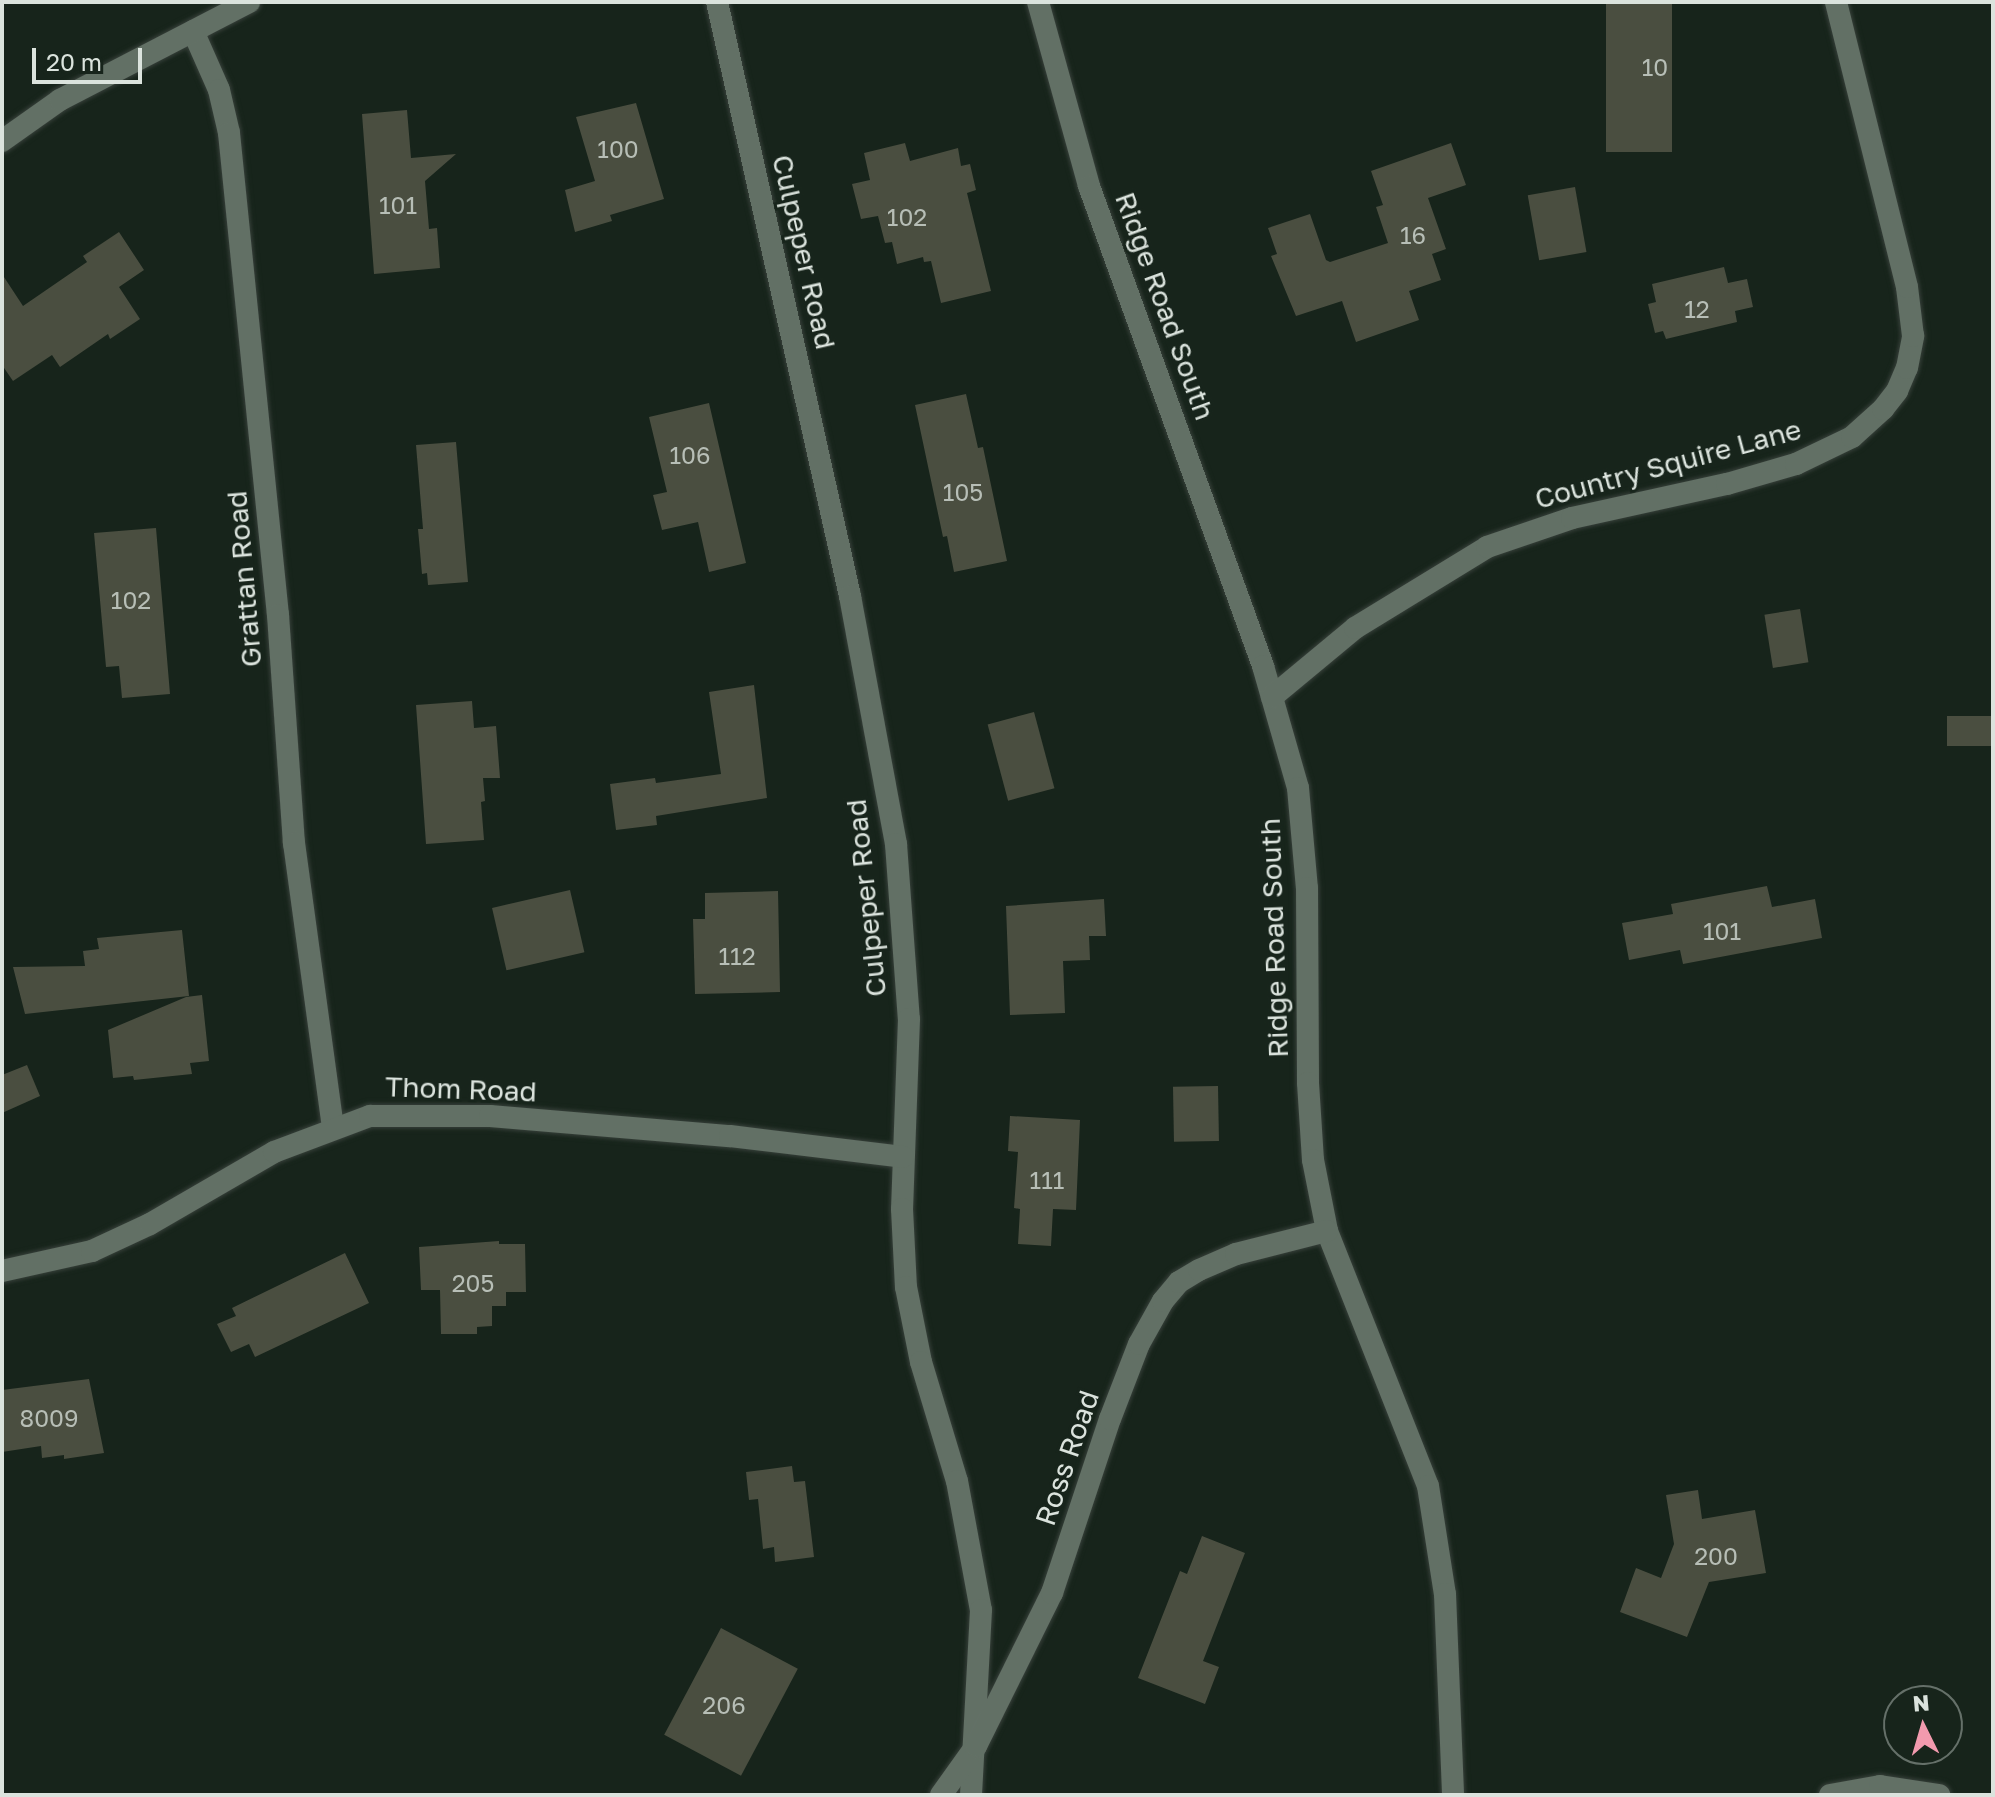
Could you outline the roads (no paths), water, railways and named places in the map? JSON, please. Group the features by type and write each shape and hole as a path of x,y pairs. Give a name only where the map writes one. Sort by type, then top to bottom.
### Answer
{"street":[{"path":"2,141 60,100 249,2"},
{"name":"Culpeper Road","path":"717,2 850,596 896,844 909,1019 903,1157 906,1287 921,1362 957,1481 981,1610 971,1795"},
{"name":"Ridge Road South","path":"1038,2 1089,186 1272,697 1298,788 1307,888 1308,1083 1313,1160 1327,1231 1428,1486 1445,1594 1453,1795"},
{"name":"Country Squire Lane","path":"1272,697 1355,628 1487,547 1572,518 1796,464 1852,437 1883,409 1897,391 1907,368 1913,336 1907,287 1836,2"},
{"name":"Grattan Road","path":"193,31 219,90 229,133 240,218 278,615 294,843 333,1128"},
{"name":"Thom Road","path":"2,1271 92,1251 150,1224 274,1152 333,1128 383,1115 490,1116 730,1136 903,1157"},
{"name":"Ross Road","path":"941,1795 976,1746 1052,1593 1110,1419 1139,1344 1163,1301 1179,1282 1236,1254 1327,1231"},
{"path":"1830,1795 1880,1786 1939,1795"}]}
